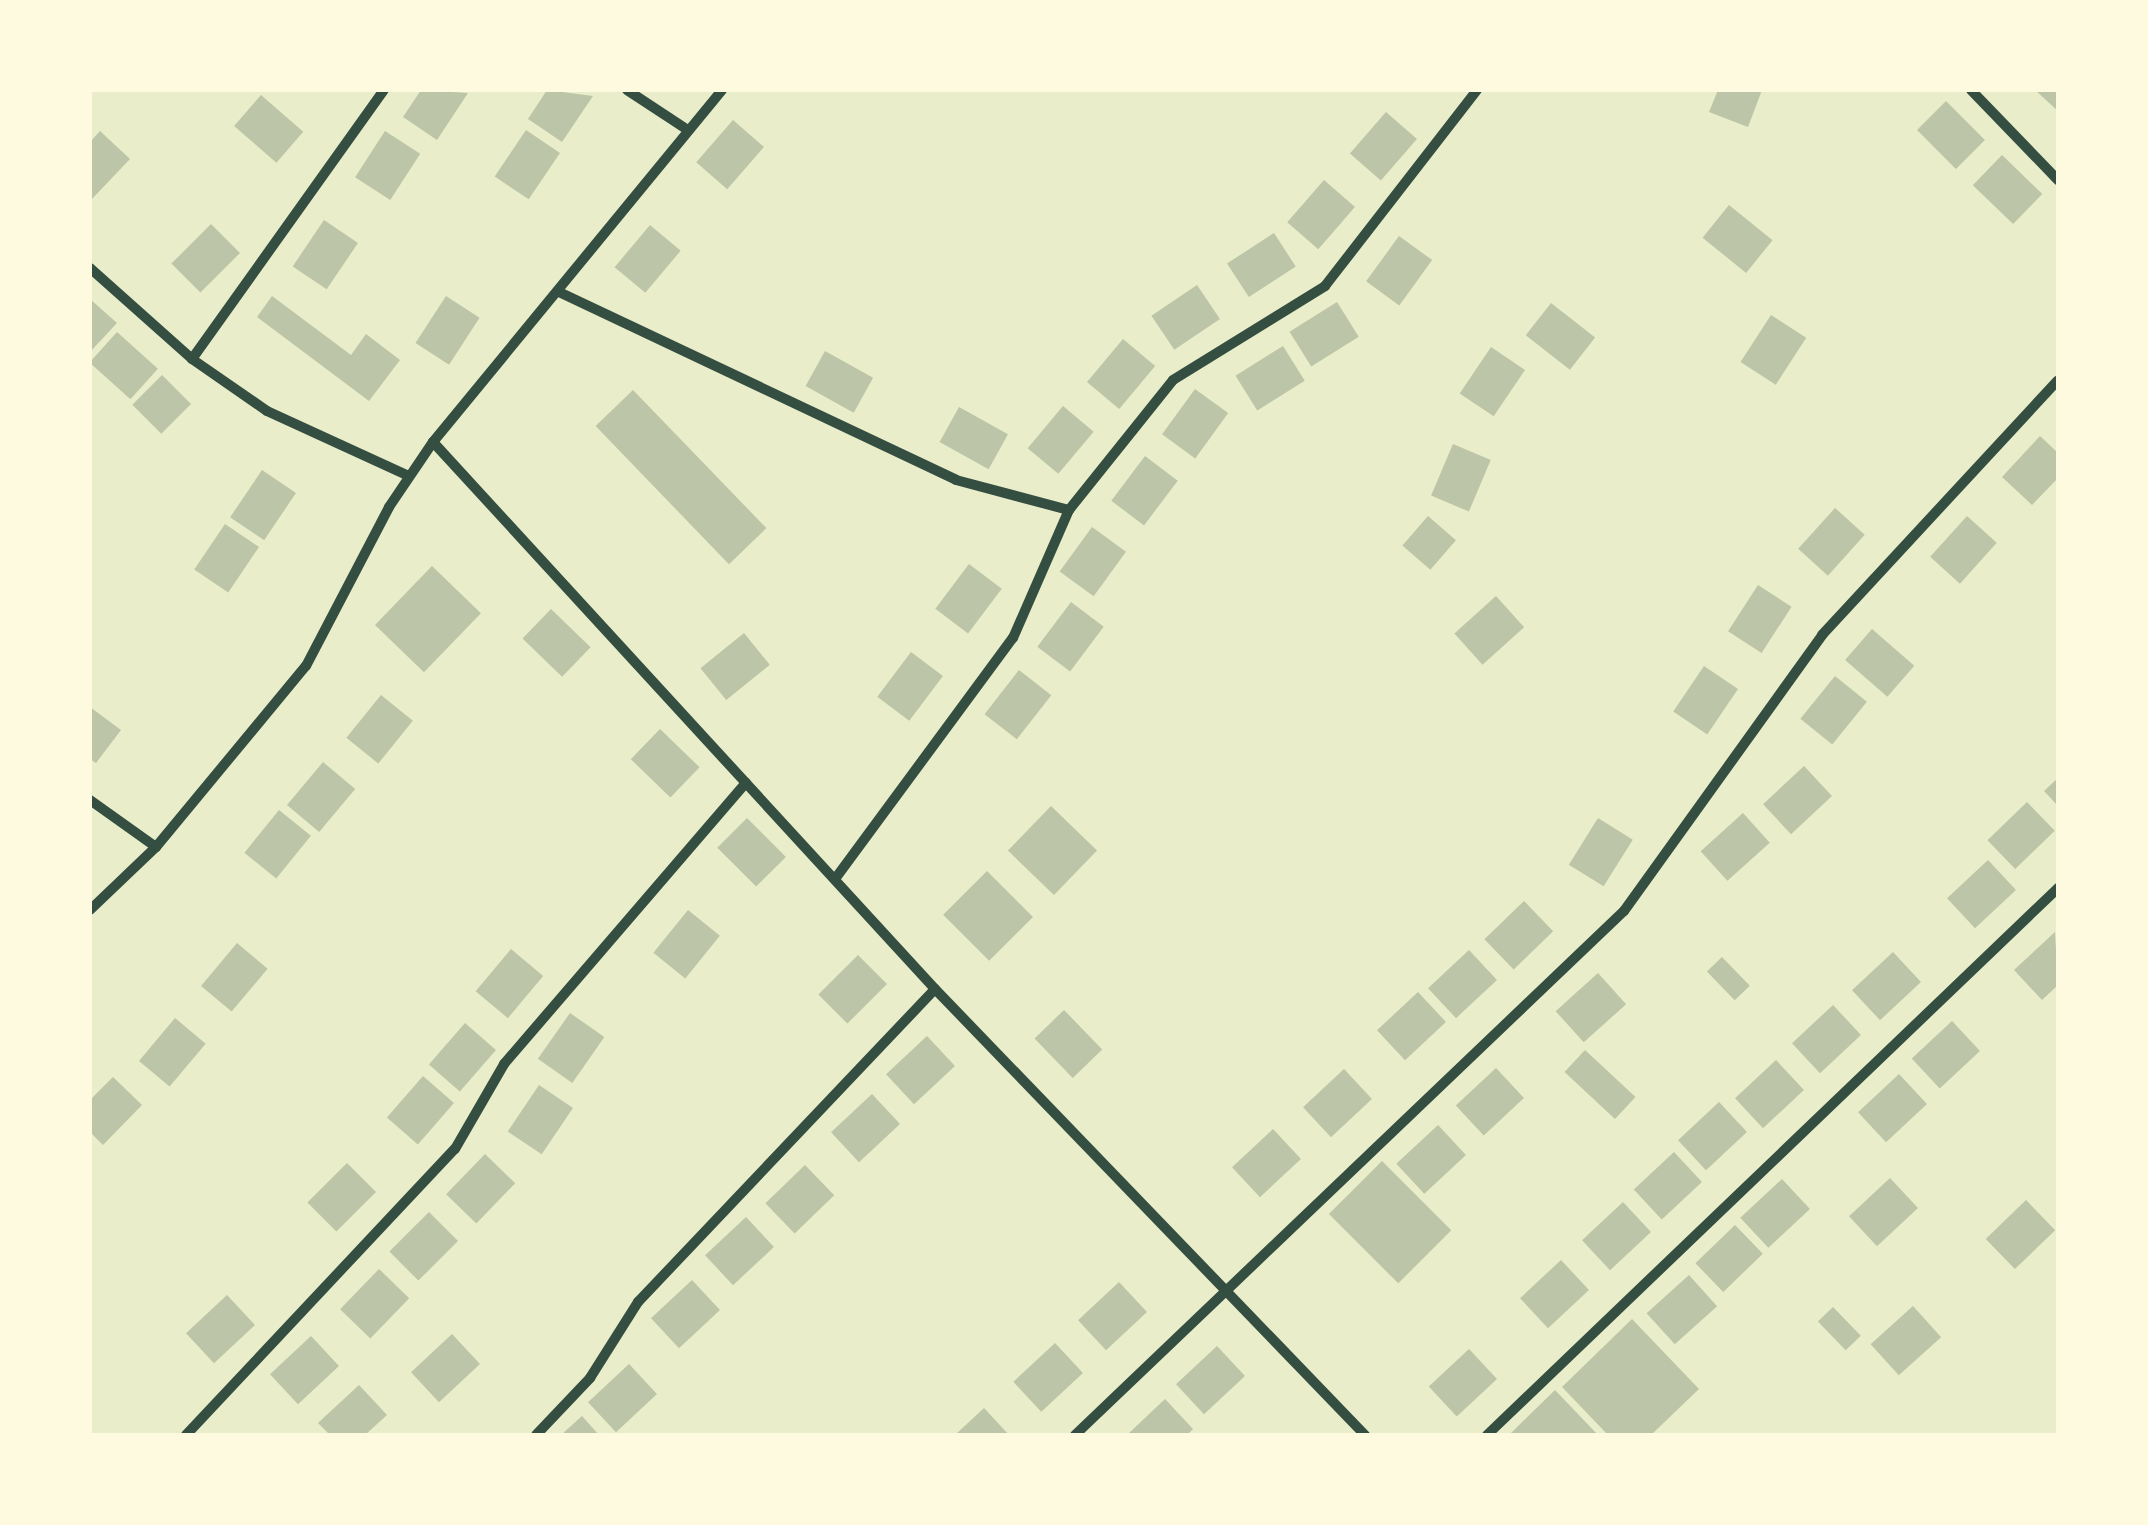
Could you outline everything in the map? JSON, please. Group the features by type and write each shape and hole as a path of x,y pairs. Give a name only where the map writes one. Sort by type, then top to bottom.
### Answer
{"street":[{"path":"192,360 384,90"},
{"path":"627,90 688,130"},
{"path":"90,910 156,847 306,666 410,476 433,442 722,90"},
{"path":"835,879 1013,638 1069,510 1173,380 1325,286 1477,90"},
{"path":"1971,90 2058,180"},
{"path":"90,268 192,360 268,411 410,476"},
{"path":"559,292 956,480 1069,510"},
{"path":"1075,1435 1624,911 1822,636 2058,380"},
{"path":"433,442 935,988 1365,1435"},
{"path":"186,1435 456,1149 504,1064 746,782"},
{"path":"90,800 156,847"},
{"path":"1487,1435 2058,888"},
{"path":"536,1435 590,1378 638,1302 935,988"}],"building":[{"path":"421,90 468,93 437,140 403,117"},
{"path":"547,90 593,96 562,142 528,119"},
{"path":"1718,90 1762,90 1748,127 1709,112"},
{"path":"2035,90 2058,90 2058,111"},
{"path":"261,95 303,132 276,163 234,126"},
{"path":"1946,101 1985,140 1956,169 1917,130"},
{"path":"1386,112 1417,139 1381,180 1350,154"},
{"path":"733,120 764,147 727,189 696,162"},
{"path":"526,130 560,153 529,199 495,176"},
{"path":"100,131 130,159 90,201 90,142"},
{"path":"385,131 420,154 390,200 355,177"},
{"path":"2002,155 2042,194 2013,224 1973,185"},
{"path":"1324,180 1355,207 1318,249 1287,222"},
{"path":"1729,205 1773,240 1746,273 1703,238"},
{"path":"324,220 358,243 327,289 293,266"},
{"path":"211,224 240,253 200,293 171,264"},
{"path":"650,225 681,251 645,293 615,267"},
{"path":"1274,233 1296,267 1249,297 1227,263"},
{"path":"1399,236 1432,260 1399,305 1366,281"},
{"path":"1197,285 1220,319 1174,350 1151,316"},
{"path":"272,296 351,355 366,334 400,360 369,401 257,317"},
{"path":"446,296 480,318 449,365 416,343"},
{"path":"90,299 117,323 90,352"},
{"path":"1337,302 1359,337 1311,366 1290,332"},
{"path":"1551,303 1595,337 1570,370 1526,335"},
{"path":"1771,315 1806,338 1776,385 1741,362"},
{"path":"117,332 158,369 130,399 90,363"},
{"path":"1123,339 1155,366 1119,409 1087,382"},
{"path":"1283,346 1305,381 1257,410 1236,376"},
{"path":"1491,347 1525,370 1494,416 1460,393"},
{"path":"825,351 873,378 854,413 806,386"},
{"path":"162,375 191,404 161,434 132,405"},
{"path":"1195,389 1228,413 1195,458 1162,434"},
{"path":"633,390 766,528 729,564 596,426"},
{"path":"1063,406 1094,432 1058,474 1028,448"},
{"path":"959,407 1008,434 989,469 940,442"},
{"path":"2040,436 2058,453 2058,478 2032,505 2002,477"},
{"path":"1453,444 1491,460 1469,512 1431,496"},
{"path":"1145,456 1178,481 1144,525 1111,501"},
{"path":"262,470 296,493 264,540 230,517"},
{"path":"1835,508 1865,535 1828,576 1798,549"},
{"path":"1428,516 1456,540 1430,570 1402,545"},
{"path":"1967,516 1997,543 1960,584 1930,557"},
{"path":"225,524 259,547 228,593 194,570"},
{"path":"1092,527 1126,552 1094,596 1060,571"},
{"path":"969,564 1002,589 968,633 935,609"},
{"path":"432,566 481,613 424,672 375,625"},
{"path":"1758,585 1792,607 1762,653 1728,631"},
{"path":"1496,596 1524,627 1482,665 1454,633"},
{"path":"1071,602 1104,627 1070,671 1037,647"},
{"path":"551,609 591,647 562,677 523,638"},
{"path":"1872,629 1914,666 1887,697 1845,660"},
{"path":"744,633 770,665 726,700 700,668"},
{"path":"911,652 943,676 909,721 877,697"},
{"path":"1704,666 1738,689 1707,735 1673,712"},
{"path":"1019,670 1051,695 1017,739 985,714"},
{"path":"1835,676 1867,702 1832,745 1800,719"},
{"path":"381,695 413,721 378,764 346,738"},
{"path":"90,707 121,730 96,763 90,759"},
{"path":"660,729 700,767 670,797 631,759"},
{"path":"323,762 355,789 319,832 287,805"},
{"path":"1804,766 1832,796 1791,834 1763,804"},
{"path":"2058,778 2058,806 2044,791"},
{"path":"2027,802 2055,831 2015,869 1987,840"},
{"path":"1051,806 1097,850 1054,895 1008,851"},
{"path":"279,810 311,836 276,879 244,853"},
{"path":"1743,813 1770,843 1727,881 1701,851"},
{"path":"747,818 786,857 756,887 717,848"},
{"path":"1598,818 1633,840 1604,886 1569,865"},
{"path":"1988,860 2016,890 1975,928 1947,898"},
{"path":"987,871 1033,917 989,961 943,915"},
{"path":"1524,901 1553,931 1514,969 1484,939"},
{"path":"688,910 720,936 685,979 653,953"},
{"path":"2055,932 2058,985 2042,1000 2014,970"},
{"path":"237,943 268,969 232,1012 201,986"},
{"path":"511,949 543,976 508,1018 476,991"},
{"path":"1469,950 1497,980 1456,1018 1428,988"},
{"path":"1893,952 1921,982 1880,1020 1852,990"},
{"path":"858,955 887,984 847,1024 818,995"},
{"path":"1722,957 1750,986 1735,1000 1707,972"},
{"path":"1598,973 1626,1004 1584,1042 1556,1011"},
{"path":"1418,992 1446,1022 1405,1060 1377,1030"},
{"path":"1833,1005 1861,1035 1820,1073 1792,1043"},
{"path":"1064,1010 1102,1050 1073,1078 1035,1038"},
{"path":"570,1013 604,1037 572,1083 538,1059"},
{"path":"175,1018 206,1044 170,1087 139,1061"},
{"path":"1952,1021 1980,1051 1940,1088 1912,1059"},
{"path":"465,1023 496,1050 460,1091 429,1065"},
{"path":"927,1036 955,1066 914,1104 886,1074"},
{"path":"1585,1050 1635,1097 1615,1119 1565,1072"},
{"path":"1776,1060 1804,1090 1763,1128 1735,1098"},
{"path":"1496,1068 1524,1098 1484,1135 1456,1106"},
{"path":"1344,1069 1372,1099 1331,1137 1303,1107"},
{"path":"1899,1074 1927,1104 1886,1142 1858,1112"},
{"path":"423,1076 454,1103 418,1144 387,1118"},
{"path":"113,1077 142,1105 103,1145 90,1132 90,1100"},
{"path":"539,1085 573,1108 542,1154 508,1131"},
{"path":"872,1094 900,1124 859,1162 831,1132"},
{"path":"1719,1102 1747,1132 1706,1170 1678,1140"},
{"path":"1438,1125 1466,1155 1424,1194 1396,1164"},
{"path":"1273,1129 1301,1159 1260,1197 1232,1167"},
{"path":"1674,1152 1702,1182 1662,1219 1634,1190"},
{"path":"485,1154 515,1183 476,1223 446,1194"},
{"path":"1382,1161 1451,1230 1398,1283 1329,1214"},
{"path":"347,1163 376,1192 336,1232 307,1203"},
{"path":"805,1165 834,1195 795,1233 765,1203"},
{"path":"1890,1178 1918,1208 1877,1246 1849,1216"},
{"path":"1782,1179 1810,1209 1768,1248 1740,1218"},
{"path":"2026,1200 2055,1230 2015,1269 1986,1239"},
{"path":"1623,1202 1651,1232 1610,1270 1582,1240"},
{"path":"429,1212 458,1241 418,1281 389,1252"},
{"path":"746,1217 774,1247 733,1285 705,1255"},
{"path":"1735,1225 1763,1254 1723,1292 1695,1263"},
{"path":"1561,1260 1589,1290 1548,1328 1520,1298"},
{"path":"379,1269 409,1298 370,1338 340,1309"},
{"path":"1689,1275 1717,1306 1675,1344 1647,1313"},
{"path":"692,1280 720,1310 679,1348 651,1318"},
{"path":"1119,1282 1147,1312 1106,1350 1078,1320"},
{"path":"227,1295 255,1325 214,1363 186,1333"},
{"path":"1913,1306 1941,1337 1899,1375 1871,1344"},
{"path":"1833,1307 1861,1336 1846,1350 1818,1322"},
{"path":"1632,1319 1699,1389 1651,1435 1608,1435 1562,1387"},
{"path":"452,1334 480,1364 439,1402 411,1372"},
{"path":"311,1336 339,1366 298,1404 270,1374"},
{"path":"1055,1343 1083,1373 1041,1412 1013,1382"},
{"path":"1217,1346 1245,1376 1204,1414 1176,1384"},
{"path":"1469,1349 1497,1379 1457,1416 1429,1387"},
{"path":"629,1364 657,1394 616,1432 588,1402"},
{"path":"359,1385 387,1415 365,1435 330,1435 318,1423"},
{"path":"1555,1390 1598,1435 1509,1435"},
{"path":"1165,1399 1193,1429 1187,1435 1127,1435"},
{"path":"984,1408 1009,1435 955,1435"},
{"path":"582,1416 599,1435 561,1435"}]}
